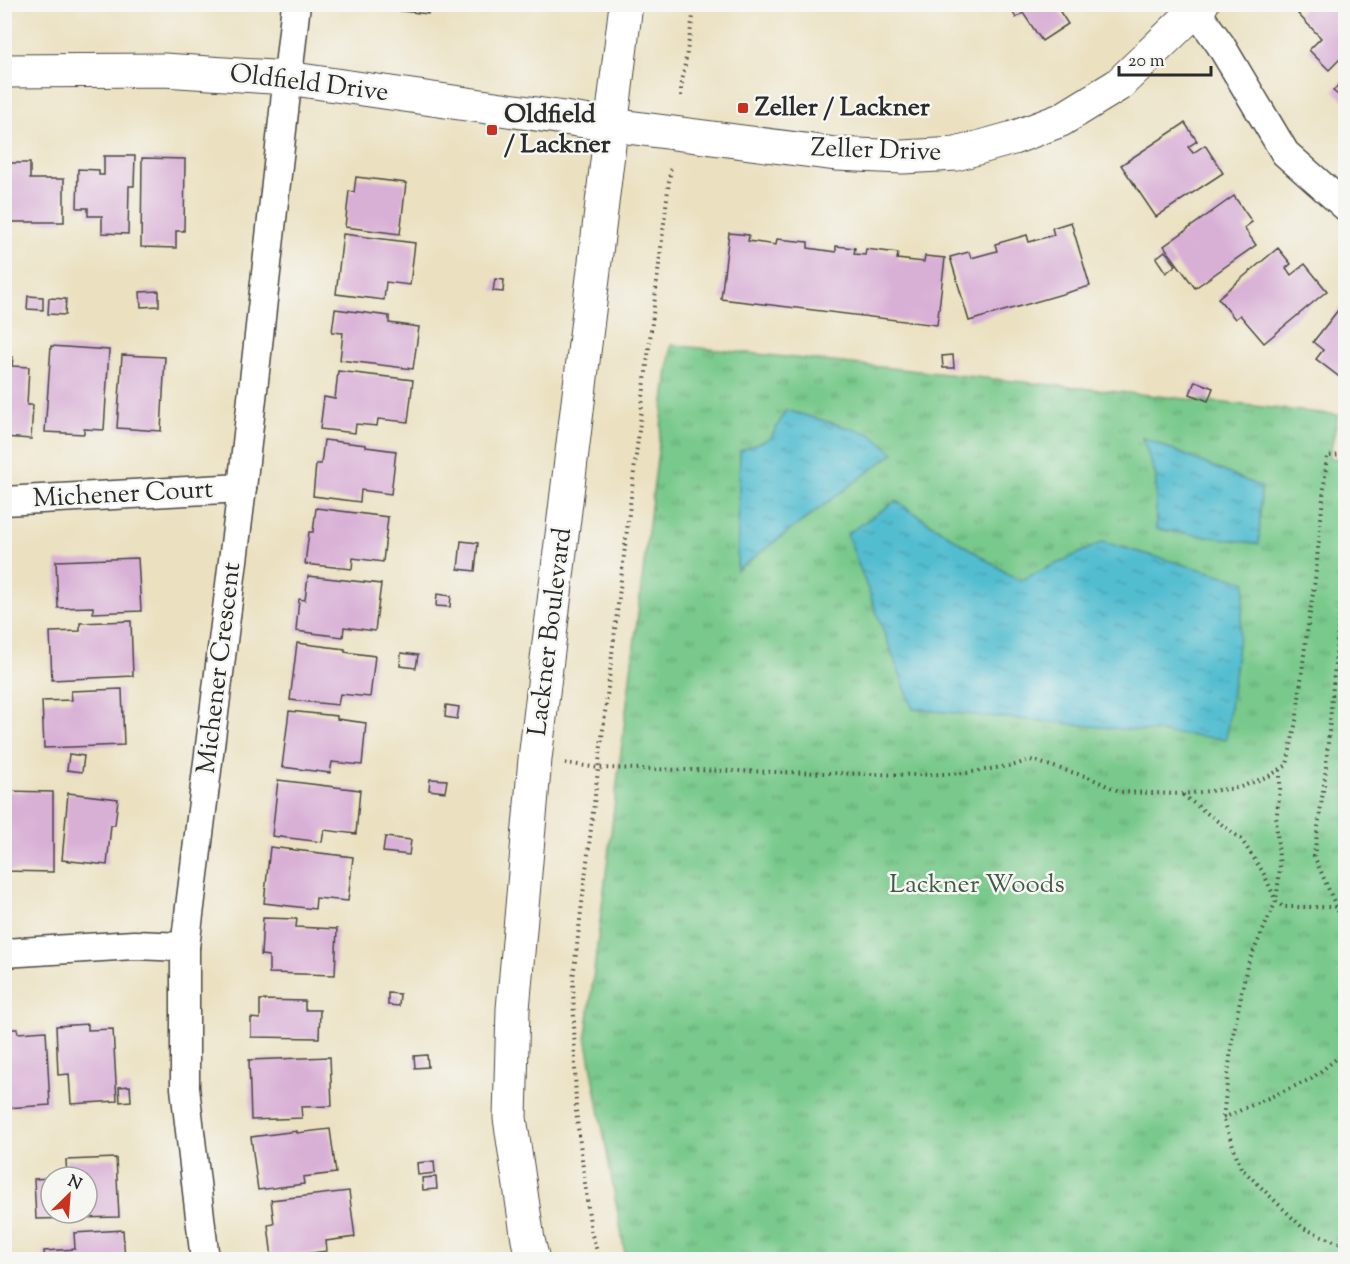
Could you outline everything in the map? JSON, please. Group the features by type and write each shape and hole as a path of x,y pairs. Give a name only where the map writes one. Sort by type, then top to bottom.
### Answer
{"main road":[{"name":"Lackner Boulevard","path":"533,1260 510,1118 513,1009 535,759 626,4"},
{"name":"Zeller Drive","path":"612,125 872,157 926,157 956,154 1013,138 1060,120 1118,85 1199,8"},
{"name":"Oldfield Drive","path":"4,71 164,70 287,78 612,125"}],"street":[{"name":"Michener Crescent","path":"205,1260 185,1088 185,947 242,488 296,4"},
{"path":"1199,8 1284,153 1346,207"},
{"name":"Michener Court","path":"4,501 242,488"},
{"path":"4,953 134,945 185,947"}],"path":[{"path":"681,96 695,4"},
{"path":"600,1260 591,1232 576,1111 573,978 671,164"},
{"path":"535,759 599,768 916,775 967,773 1031,760 1088,777 1121,792 1182,794 1238,788 1269,776 1287,765 1297,716 1328,456 1346,455"},
{"path":"1346,539 1325,777 1314,856 1346,929"},
{"path":"1280,769 1276,821 1280,869 1276,901 1247,966 1232,1040 1223,1118 1241,1168 1303,1228 1346,1246"},
{"path":"1182,794 1241,839 1263,872 1276,901 1282,907 1336,907"},
{"path":"1223,1118 1311,1079 1346,1051"}],"green space":[{"name":"Lackner Woods","path":"671,345 1338,415 1329,458 1346,459 1345,1259 626,1259 586,1036"}],"water":[{"path":"786,410 871,434 894,453 737,570 740,451 771,438"},
{"path":"1142,437 1261,487 1259,544 1156,529 1156,476"},
{"path":"896,501 1019,581 1103,542 1246,582 1226,739 913,709 847,534"}],"building":[{"path":"377,4 429,4 428,14 376,8"},
{"path":"1008,4 1055,4 1068,24 1042,41 1023,13 1016,18"},
{"path":"1308,4 1346,4 1346,53 1329,70 1309,50 1321,38 1298,14"},
{"path":"1346,77 1346,101 1333,91"},
{"path":"1185,123 1197,141 1188,147 1193,153 1205,145 1223,173 1156,217 1121,165"},
{"path":"104,156 135,156 134,186 129,186 128,234 102,233 102,216 88,216 88,208 77,208 78,169 99,170 99,175 104,175"},
{"path":"142,158 185,159 184,231 176,231 176,248 141,247"},
{"path":"6,163 30,163 30,179 64,179 64,222 7,222"},
{"path":"356,177 406,183 400,234 345,227 349,191 354,192"},
{"path":"1234,196 1252,222 1244,228 1256,245 1195,288 1164,246"},
{"path":"1071,222 1090,286 969,321 950,257 969,252 971,258 997,251 995,244 1027,235 1029,242 1054,235 1052,228"},
{"path":"729,233 749,235 748,241 776,245 777,239 808,242 808,248 836,252 836,246 855,248 854,254 865,255 866,249 898,253 897,259 924,262 925,256 945,258 937,325 721,299"},
{"path":"343,234 415,243 410,285 386,282 384,300 336,294"},
{"path":"1278,248 1291,264 1286,268 1291,275 1305,264 1327,291 1264,343 1240,315 1235,319 1218,298"},
{"path":"1165,251 1176,265 1166,273 1156,258"},
{"path":"495,279 504,280 503,292 493,291"},
{"path":"159,291 159,306 141,307 140,292"},
{"path":"28,296 43,297 43,310 27,309"},
{"path":"49,298 66,299 65,315 48,314"},
{"path":"1346,300 1346,382 1316,359 1323,350 1313,342"},
{"path":"335,309 389,316 389,323 419,327 413,369 340,360 343,333 332,332"},
{"path":"51,346 109,350 104,430 84,429 84,434 45,432"},
{"path":"122,355 165,357 161,431 117,428"},
{"path":"953,355 954,368 943,368 942,356"},
{"path":"4,357 13,357 12,366 29,367 27,405 33,405 31,439 4,437"},
{"path":"338,371 413,380 408,422 378,419 377,426 356,424 355,433 320,429 324,397 335,399"},
{"path":"1195,381 1213,388 1208,401 1190,394"},
{"path":"324,440 396,451 391,494 361,490 360,502 313,496 316,464 321,464"},
{"path":"316,508 388,517 383,562 353,558 352,569 305,564 309,532 313,532"},
{"path":"461,541 478,543 475,571 458,569"},
{"path":"138,558 141,611 93,613 93,607 58,608 56,561"},
{"path":"308,576 381,584 375,631 344,627 343,637 296,631 299,599 305,600"},
{"path":"437,594 451,596 450,607 436,606"},
{"path":"131,621 133,676 52,680 50,632 80,631 80,623"},
{"path":"297,643 345,649 345,652 375,656 370,697 340,694 338,705 290,700"},
{"path":"401,653 418,655 416,668 400,666"},
{"path":"122,689 124,745 44,748 42,701 72,700 71,691"},
{"path":"446,705 459,707 457,719 445,717"},
{"path":"289,711 337,716 337,719 366,723 362,765 332,762 330,773 282,767"},
{"path":"69,754 84,756 82,772 67,770"},
{"path":"430,779 447,780 445,792 429,790"},
{"path":"278,780 360,790 356,834 324,830 322,842 272,836"},
{"path":"4,791 53,792 53,872 4,871"},
{"path":"68,793 118,799 115,825 111,825 107,865 62,860"},
{"path":"385,837 411,840 409,855 383,852"},
{"path":"270,847 353,857 348,901 316,898 315,909 264,903"},
{"path":"263,918 297,919 296,927 337,929 335,975 269,973 269,956 261,955"},
{"path":"388,993 400,994 399,1006 388,1005"},
{"path":"260,1000 305,1001 305,1010 320,1010 319,1038 251,1037 251,1018 260,1019"},
{"path":"88,1024 88,1030 113,1029 117,1101 71,1104 69,1074 58,1075 56,1026"},
{"path":"4,1029 17,1029 18,1033 46,1031 50,1105 6,1108"},
{"path":"427,1055 428,1067 415,1068 414,1056"},
{"path":"330,1057 332,1106 301,1107 302,1118 251,1120 249,1060"},
{"path":"130,1086 131,1101 120,1102 119,1087"},
{"path":"330,1129 336,1173 303,1177 304,1184 258,1190 251,1137"},
{"path":"116,1158 119,1217 99,1217 99,1165 66,1165 66,1160"},
{"path":"434,1161 435,1173 418,1175 417,1163"},
{"path":"436,1177 437,1189 423,1190 422,1178"},
{"path":"34,1179 39,1179 39,1219 36,1219"},
{"path":"349,1191 355,1237 326,1241 327,1251 272,1258 268,1225 274,1224 271,1200"},
{"path":"123,1230 125,1260 45,1260 44,1251 75,1249 74,1233"}],"place":[{"name":"Zeller / Lackner","path":"743,108"},
{"name":"Oldfield / Lackner","path":"492,130"}]}
